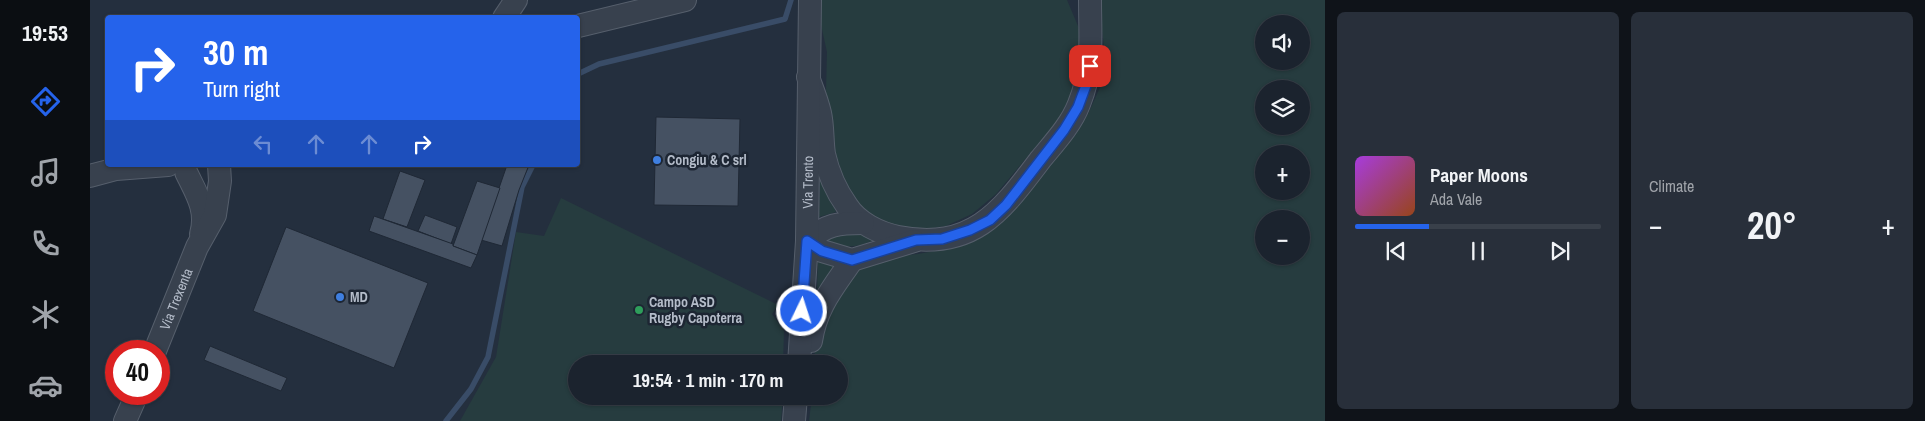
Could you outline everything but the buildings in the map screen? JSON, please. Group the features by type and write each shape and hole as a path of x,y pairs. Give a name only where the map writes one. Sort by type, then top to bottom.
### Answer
{"street":[{"path":"506,15 516,0"},
{"path":"580,26 685,0"},
{"name":"Via Trento","path":"799,355 807,241 810,0"},
{"path":"1077,0 1090,28"},
{"path":"808,76 820,113 825,156 836,186 848,208 863,223 889,235 916,240 942,239 970,230 990,220 1006,205 1064,130 1078,107 1088,80 1092,51 1090,0"},
{"path":"90,176 120,167 176,167 204,172 211,167"},
{"path":"176,167 199,198 203,212 204,222 197,247"},
{"path":"197,247 215,215 220,182 219,167"},
{"path":"863,223 838,223 820,229 807,241 822,251 852,260 916,240"},
{"name":"Via Trexenta","path":"159,340 197,247"},
{"path":"810,355 814,319 825,299 852,260"},
{"path":"125,421 132,405"},
{"path":"794,421 795,405"}],"green space":[{"path":"821,0 1067,0 1081,33 1082,57 1074,95 1061,117 996,194 972,214 946,226 920,230 893,229 851,201 829,133 826,90 827,52 821,25"},
{"path":"1098,0 1325,0 1325,421 809,421 811,405 848,405 848,355 815,355 816,336 850,275 862,267 894,256 956,247 1072,137 1088,114 1102,83 1105,54"},
{"path":"823,178 836,212 819,217 820,180"},
{"name":"Campo ASD Rugby Capoterra","path":"561,198 778,305 772,314 784,331 783,355 568,355 568,405 782,405 781,421 460,421 496,357 516,232 544,236"},
{"path":"832,232 860,233 872,241 853,246 836,244 823,238"},
{"path":"818,257 835,265 817,290"}],"waterway":[{"path":"580,73 599,64 785,19 791,0"},
{"path":"446,421 471,389 488,357 522,187 532,167"}],"place":[{"name":"Congiu & C srl","path":"657,160"},
{"name":"MD","path":"340,297"},
{"name":"Campo ASD Rugby Capoterra","path":"639,310"}],"route":[{"path":"802,311 807,241 822,251 852,260 916,240 942,239 970,230 990,220 1006,205 1064,130 1078,107 1088,80 1090,66"}]}
